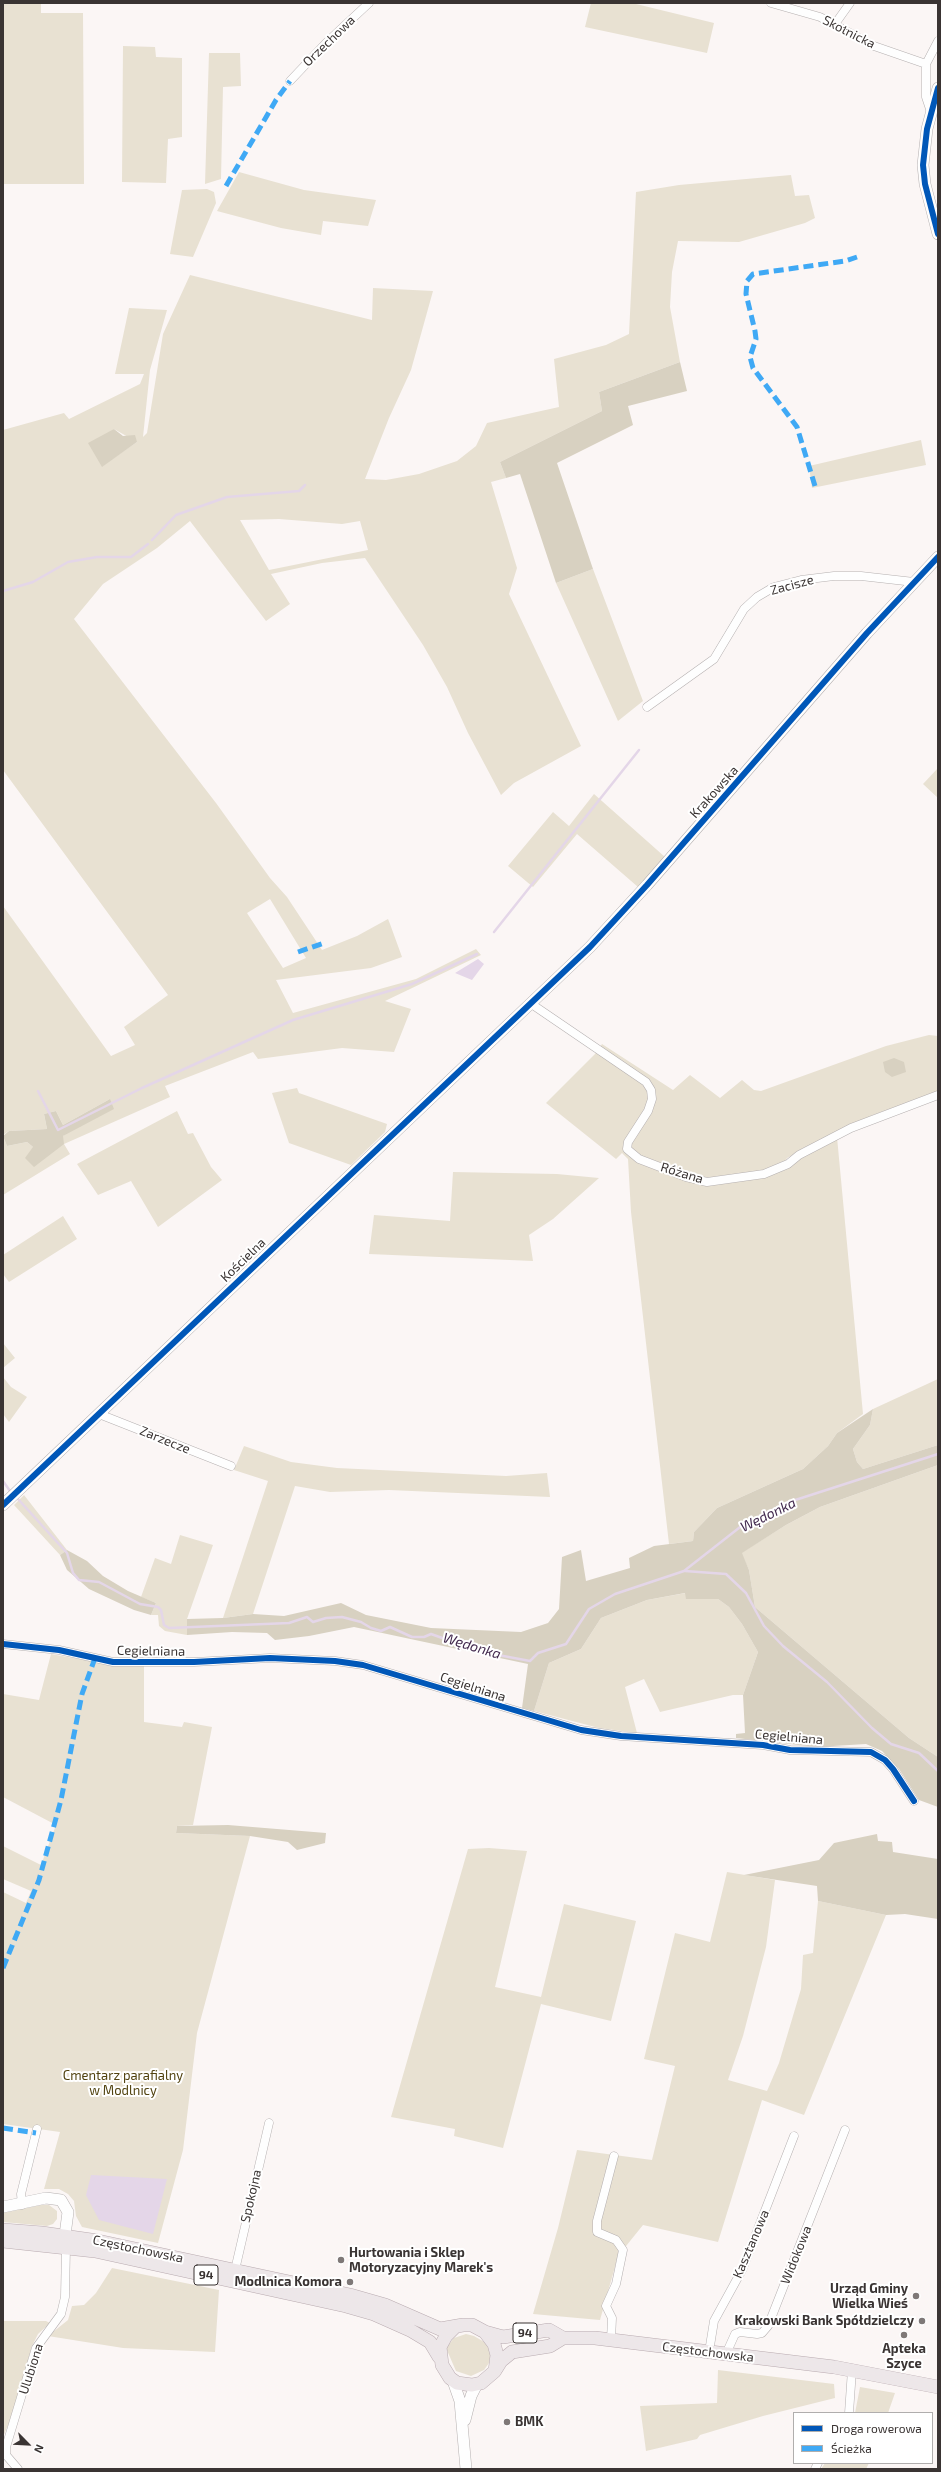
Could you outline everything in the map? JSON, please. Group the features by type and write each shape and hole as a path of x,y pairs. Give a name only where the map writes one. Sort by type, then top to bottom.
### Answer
{"main road":[{"name":"Częstochowska","path":"3,2230 235,2270 369,2300 436,2328 455,2327"},
{"name":"Częstochowska","path":"3,2242 66,2241 122,2256 360,2310 394,2322 422,2337 434,2346 440,2357"},
{"name":"94","path":"455,2327 472,2325 485,2332 496,2350 495,2371 486,2380 478,2384"},
{"path":"440,2357 442,2342 455,2327"},
{"name":"Częstochowska","path":"485,2332 503,2337 549,2330 563,2338 611,2340 852,2370"},
{"name":"Częstochowska","path":"495,2371 501,2360 512,2352 550,2346 563,2338"},
{"name":"94","path":"440,2357 447,2374 453,2380"},
{"name":"94","path":"852,2370 938,2387"},
{"path":"453,2380 466,2385 478,2384"}],"street":[{"name":"Orzechowa","path":"290,81 326,43 369,3"},
{"name":"Skotnicka","path":"771,3 820,17 874,46 926,64"},
{"path":"835,24 850,3"},
{"path":"931,113 926,97 926,64 938,41"},
{"path":"938,88 926,129 922,166 925,184 938,234"},
{"name":"Krakowska","path":"499,1034 618,918 938,556"},
{"name":"Zacisze","path":"647,707 714,659 744,609 756,597 774,587 801,580 834,576 861,576 914,582"},
{"name":"Różana","path":"530,1004 646,1082 651,1090 652,1099 648,1111 628,1142 627,1149 639,1159 707,1182 764,1174 788,1164 799,1155 851,1128 938,1095"},
{"name":"Kościelna","path":"3,1505 233,1284 499,1034"},
{"name":"Zarzecze","path":"99,1414 231,1466"},
{"name":"Cegielniana","path":"3,1644 59,1650 113,1662 194,1662 270,1658 335,1661 363,1666 581,1730 790,1750 818,1752 851,1750 871,1752 885,1760 893,1769 914,1801"},
{"name":"Spokojna","path":"235,2270 269,2123"},
{"path":"22,2205 21,2194 37,2129"},
{"name":"Widokowa","path":"726,2354 735,2334 740,2332 757,2334 762,2333 768,2326 845,2130"},
{"name":"Kasztanowa","path":"709,2352 714,2321 742,2270 794,2136"},
{"path":"611,2340 611,2313 606,2306 616,2284 623,2250 616,2240 598,2232 597,2221 614,2156"},
{"path":"3,2207 22,2205 52,2197 61,2200 68,2212 66,2241"},
{"name":"Ulubiona","path":"18,2469 6,2455 6,2447 36,2348 61,2314 65,2297 66,2241"},
{"path":"849,2412 852,2370"},
{"path":"453,2380 459,2395 466,2469"},
{"path":"462,2426 471,2396 478,2384"}],"green space":[{"path":"3,3 41,3 41,13 83,13 84,184 3,184"},
{"path":"591,3 632,3 714,23 707,53 585,27"},
{"path":"123,46 155,47 156,57 182,58 182,137 168,139 166,183 122,182"},
{"path":"209,53 240,53 241,86 223,87 221,179 205,184"},
{"path":"239,172 304,190 376,200 368,226 323,221 321,235 281,228 217,211"},
{"path":"791,175 795,196 809,195 815,218 805,223 739,242 678,241 672,272 670,307 680,362 599,392 602,411 500,462 506,478 491,482 517,568 509,594 581,746 514,783 501,795 468,733 447,687 423,645 365,558 322,563 271,574 290,604 266,621 190,521 157,548 103,584 74,619 216,803 270,878 287,897 322,950 357,936 388,919 402,957 371,968 276,980 293,1013 416,979 476,949 481,955 385,1001 411,1009 394,1052 342,1048 258,1059 253,1052 165,1086 170,1097 64,1144 70,1154 3,1195 3,1136 7,1146 27,1142 33,1147 63,1136 110,1099 63,1125 56,1111 44,1114 47,1129 9,1131 3,1135 3,906 111,1056 135,1045 124,1027 168,995 3,770 3,430 64,413 69,419 140,384 144,374 115,374 129,308 167,310 150,370 143,437 147,433 163,334 190,275 372,320 373,288 433,291 411,370 389,418 365,479 386,480 419,474 457,461 476,446 487,423 559,407 554,359 606,345 629,334 636,192 679,185","holes":["114,429 137,442 102,466","279,519 342,524 360,521 368,550 269,570 240,520","270,899 306,958 283,968 247,913"]},
{"path":"207,189 214,192 216,203 193,257 170,254 182,190"},
{"path":"921,440 926,465 812,488 809,466"},
{"path":"593,569 643,701 618,721 556,583"},
{"path":"938,768 938,798 923,784"},
{"path":"594,794 665,857 638,887 577,834 533,887 508,866 553,812 569,826"},
{"path":"929,1035 938,1036 938,1092 873,1115 837,1131 787,1158 780,1169 837,1137 863,1414 837,1433 828,1446 803,1469 717,1508 694,1532 693,1541 669,1544 631,1212 628,1159 622,1153 616,1159 546,1103 595,1054 602,1044 673,1090 690,1075 720,1098 742,1080 754,1090 761,1091 886,1046"},
{"path":"297,1088 299,1093 387,1124 385,1132 351,1165 289,1143 272,1093"},
{"path":"177,1111 188,1134 193,1133 211,1167 222,1180 158,1227 131,1181 98,1195 77,1164"},
{"path":"453,1172 557,1174 599,1178 553,1219 529,1235 533,1261 369,1254 374,1215 450,1221"},
{"path":"63,1216 77,1239 9,1282 3,1274 3,1255"},
{"path":"3,1343 15,1358 3,1368"},
{"path":"3,1377 11,1387 27,1397 9,1422 3,1414"},
{"path":"938,1379 938,1445 863,1469 857,1462 853,1449 870,1425 873,1409"},
{"path":"244,1446 291,1462 337,1468 506,1476 547,1473 550,1497 389,1490 330,1492 295,1486 253,1614 223,1618 268,1481 234,1470"},
{"path":"938,1465 938,1757 909,1738 755,1607 749,1570 741,1553 786,1525 820,1507"},
{"path":"24,1495 67,1550 60,1555 14,1505"},
{"path":"180,1535 213,1545 187,1619 187,1635 165,1631 159,1626 158,1615 151,1615 156,1603 141,1597 155,1558 171,1564"},
{"path":"686,1593 687,1599 718,1599 729,1607 742,1624 758,1652 743,1695 733,1695 660,1712 644,1679 625,1687 637,1733 599,1728 534,1711 549,1663 581,1649 601,1618 647,1600"},
{"name":"Cmentarz parafialny w Modlnicy","path":"51,1654 112,1665 144,1665 144,1722 182,1727 184,1722 212,1727 193,1825 177,1826 176,1833 250,1836 197,2033 183,2150 158,2243 82,2227 76,2216 74,2201 68,2194 59,2189 44,2189 60,2132 3,2124 3,1892 26,1903 31,1891 3,1879 3,1846 41,1865 56,1825 3,1797 3,1694 39,1700"},
{"path":"489,1848 527,1851 495,1987 541,1997 564,1904 636,1921 611,2021 541,2004 503,2148 454,2136 455,2129 391,2117 468,1849"},
{"path":"727,1872 775,1880 766,1947 743,2036 728,2080 767,2091 779,2063 801,1989 803,1955 813,1953 818,1901 886,1915 804,2115 762,2100 718,2242 643,2225 618,2256 600,2320 533,2314 558,2228 577,2150 652,2160 675,2066 644,2059 675,1933 710,1942"},
{"path":"41,2205 49,2205 57,2211 57,2219 53,2224 47,2226 3,2222 3,2213"},
{"path":"112,2268 219,2290 215,2352 123,2348 48,2336 68,2320 72,2306 84,2305 96,2293"},
{"path":"3,2321 46,2321 50,2323 38,2334 32,2346 14,2411 3,2437"},
{"path":"466,2334 474,2336 486,2343 491,2354 489,2363 484,2370 471,2376 456,2371 446,2348 454,2338"},
{"path":"718,2370 834,2384 835,2398 763,2416 700,2435 697,2439 646,2451 640,2406 717,2403"},
{"path":"860,2387 895,2393 888,2412 855,2412"},
{"path":"824,2464 868,2464 866,2469 821,2469"}],"shaded area":[{"path":"680,362 687,391 628,406 633,425 557,463 593,569 556,583 520,474 506,478 500,462 602,411 599,392"},
{"path":"114,429 123,436 135,435 137,442 102,467 88,443"},
{"path":"478,959 484,964 472,980 455,973"},
{"path":"894,1058 904,1062 906,1072 892,1077 885,1072 883,1062"},
{"path":"110,1099 114,1109 63,1136 64,1144 34,1167 25,1158 33,1147 27,1142 7,1146 3,1136 9,1131 47,1129 44,1114 56,1111 63,1125"},
{"path":"873,1409 870,1425 853,1449 857,1462 863,1469 938,1445 938,1465 820,1507 786,1525 742,1553 749,1570 755,1607 909,1738 938,1757 938,1807 919,1800 899,1769 882,1751 866,1744 817,1747 736,1738 736,1734 745,1733 743,1695 758,1652 742,1624 729,1607 718,1599 686,1599 685,1593 647,1600 601,1618 581,1649 549,1663 534,1711 522,1708 528,1664 354,1627 309,1636 275,1640 267,1633 232,1632 187,1635 187,1619 223,1618 253,1614 284,1616 341,1603 366,1615 431,1628 521,1632 548,1623 559,1609 562,1557 581,1550 586,1581 630,1568 629,1558 654,1546 693,1541 694,1532 717,1508 803,1469 828,1446 837,1433"},
{"path":"67,1550 87,1561 103,1576 128,1591 156,1603 151,1615 134,1610 89,1589 67,1570 60,1555"},
{"path":"228,1825 326,1833 325,1843 297,1850 288,1842 250,1836 176,1833 177,1826"},
{"path":"877,1834 878,1841 892,1842 893,1852 938,1859 938,1919 905,1914 886,1915 818,1901 817,1886 744,1875 819,1860 834,1843"},
{"path":"91,2175 167,2179 153,2234 99,2220 86,2195"}],"waterway":[{"path":"152,540 176,515 227,497 299,491 305,485"},
{"path":"3,591 33,582 68,562 97,557 131,557 148,544"},
{"path":"494,932 639,750"},
{"path":"38,1091 58,1130 142,1088 293,1020 412,984 477,954"},
{"name":"Wędonka","path":"18,1499 67,1553 73,1573 79,1580 99,1582 140,1604 158,1607 161,1610 164,1625 169,1628 289,1623 307,1617 313,1622 326,1618 342,1617 361,1622 371,1628 381,1631 390,1627 412,1637 424,1637 431,1634 465,1646 474,1644 498,1655 530,1661 538,1653 566,1644 589,1609 615,1594 684,1571 744,1524 786,1503 938,1454"},
{"name":"Wędonka","path":"3,1481 10,1491"},
{"path":"685,1571 726,1574 746,1593 764,1626 783,1646 827,1682 872,1728 891,1744 919,1753 938,1771"}],"marked path":[{"path":"226,186 276,100 290,81"},
{"path":"815,486 797,427 753,368 750,357 756,339 746,294 747,281 753,274 845,261 857,257"},
{"path":"298,952 324,943"},
{"path":"3,1968 39,1880 61,1800 82,1694 95,1658"},
{"path":"3,2128 36,2133"}],"cycle path":[{"path":"938,88 927,129 923,165 925,184 938,234"},
{"path":"3,1505 590,947 647,885 867,633 938,557"},
{"path":"3,1644 59,1650 113,1662 194,1662 270,1658 335,1661 363,1665 581,1730 621,1736 763,1745 790,1750 871,1752 885,1760 893,1769 914,1801"}],"place":[{"name":"Hurtowania i Sklep Motoryzacyjny Marek's","path":"341,2260"},
{"name":"Modlnica Komora","path":"350,2282"},
{"name":"Urząd Gminy Wielka Wieś","path":"916,2296"},
{"name":"Krakowski Bank Spółdzielczy","path":"922,2321"},
{"name":"Apteka Szyce","path":"904,2335"},
{"name":"BMK","path":"507,2422"}]}
